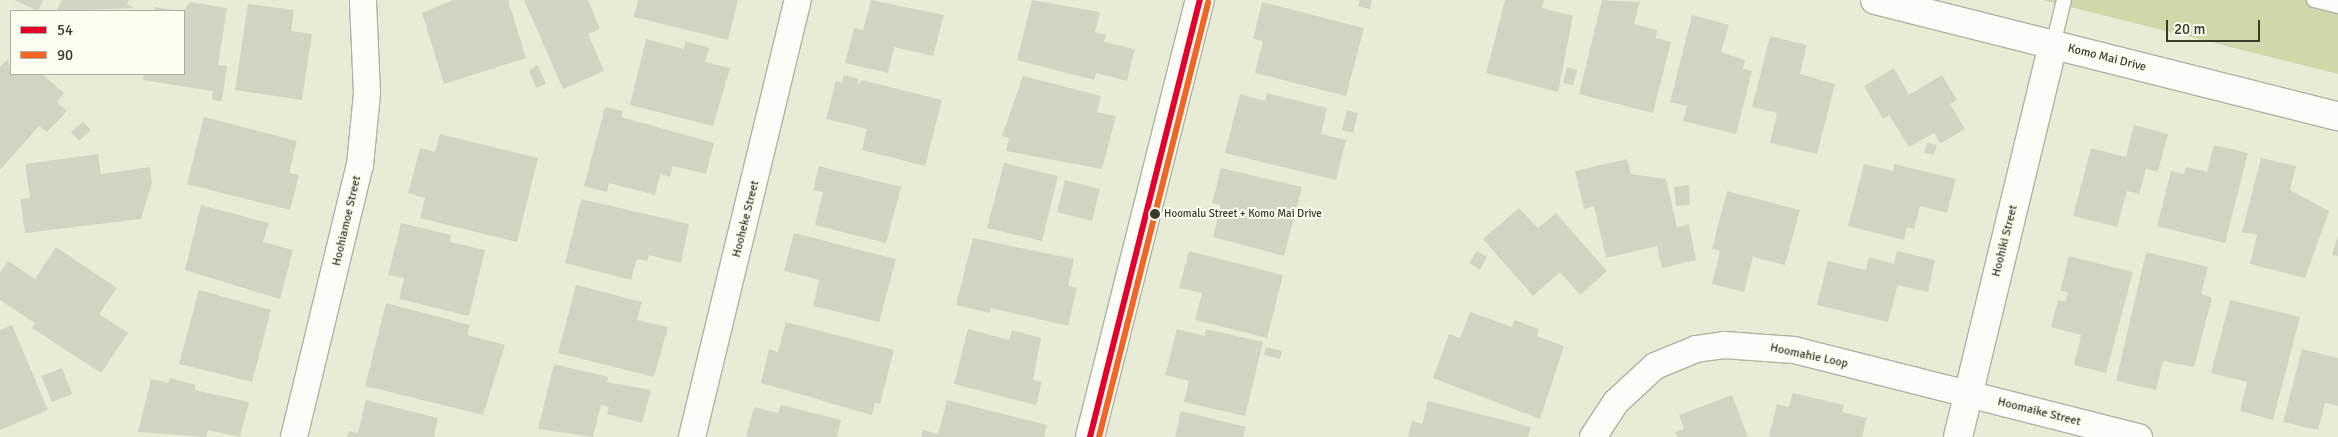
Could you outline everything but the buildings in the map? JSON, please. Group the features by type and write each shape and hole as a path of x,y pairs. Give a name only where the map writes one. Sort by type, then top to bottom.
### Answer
{"street":[{"name":"Hoohiamoe Street","path":"294,437 360,165 367,93 363,0"},
{"name":"Hooheke Street","path":"692,437 798,0"},
{"path":"1090,437 1200,0"},
{"name":"Komo Mai Drive","path":"1875,0 2338,116"},
{"name":"Hoohiki Street","path":"1958,437 2053,45"},
{"name":"Hoomahie Loop","path":"1593,437 1616,402 1656,366 1696,349 1724,345 1794,350 1968,394"},
{"name":"Hoomaike Street","path":"1968,394 2139,437"}],"lane":[{"path":"2053,45 2064,0"},
{"path":"2314,0 2338,6"}],"green space":[{"path":"2042,0 2338,0 2338,74"}],"transit line":[{"name":"54","path":"1090,437 1200,0"},
{"name":"90","path":"1099,437 1208,2"}],"place":[{"name":"Hoomalu Street + Komo Mai Drive","path":"1155,214"}]}
